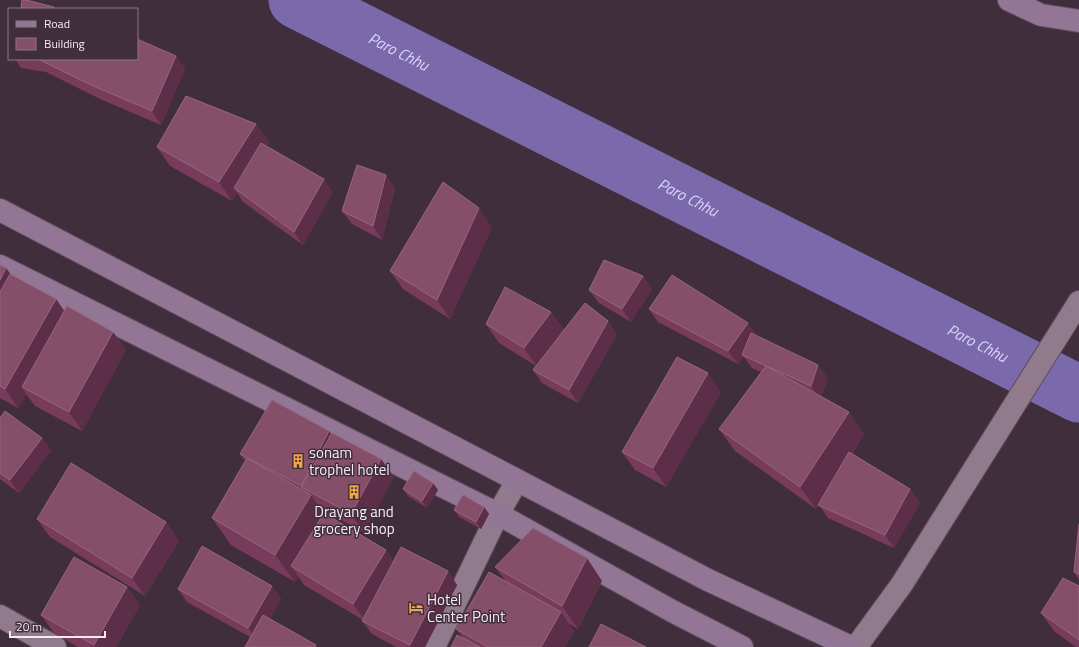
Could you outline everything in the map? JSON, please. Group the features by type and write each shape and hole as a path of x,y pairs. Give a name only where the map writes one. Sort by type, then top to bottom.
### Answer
{"street":[{"path":"1009,0 1041,15 1079,21"},
{"path":"0,210 708,580 852,647"},
{"path":"0,266 498,514 672,611 742,647"},
{"path":"856,647 902,584 1079,302"},
{"path":"434,647 498,514 517,481"},
{"path":"0,616 55,647"}],"building":[{"path":"22,0 54,7 54,8 21,8"},
{"path":"138,39 176,56 152,111 91,85 40,60 138,60"},
{"path":"186,96 256,124 219,182 157,147"},
{"path":"261,143 324,179 294,232 234,188"},
{"path":"357,165 386,175 373,226 342,211"},
{"path":"443,182 479,208 437,300 390,271"},
{"path":"604,260 643,276 622,309 589,290"},
{"path":"0,265 6,268 0,280"},
{"path":"10,274 56,299 5,389 0,386 0,292"},
{"path":"672,275 748,323 728,351 649,309"},
{"path":"505,287 551,312 524,348 486,324"},
{"path":"585,303 608,321 569,390 533,370"},
{"path":"67,306 113,332 69,412 22,387"},
{"path":"751,333 818,365 811,386 742,355"},
{"path":"677,357 708,373 653,468 622,452"},
{"path":"766,366 849,412 800,487 719,429"},
{"path":"272,400 329,431 301,486 240,454"},
{"path":"5,411 42,438 10,480 0,473 0,418"},
{"path":"332,433 381,459 351,514 301,487"},
{"path":"849,452 910,489 885,535 818,505"},
{"path":"247,458 311,495 275,555 212,518"},
{"path":"71,463 166,522 132,578 37,519"},
{"path":"414,471 433,483 422,501 403,489"},
{"path":"463,495 484,507 476,522 454,510"},
{"path":"324,513 386,550 353,604 291,566"},
{"path":"1079,524 1079,574 1074,572"},
{"path":"533,528 587,558 562,606 495,567"},
{"path":"202,546 272,586 248,628 178,589"},
{"path":"401,547 448,571 410,645 362,621"},
{"path":"74,557 127,587 94,645 41,615"},
{"path":"489,572 561,612 541,647 488,647 456,629"},
{"path":"1063,578 1079,586 1079,640 1041,613"},
{"path":"263,615 316,645 314,647 245,647"},
{"path":"601,624 646,647 589,647"},
{"path":"457,635 480,647 451,647"}],"waterway":[{"name":"Paro Chhu","path":"297,0 1079,394"}],"place":[{"name":"sonam trophel hotel","path":"298,461"},
{"name":"Drayang and grocery shop","path":"354,492"},
{"name":"Hotel Center Point","path":"416,608"}]}
